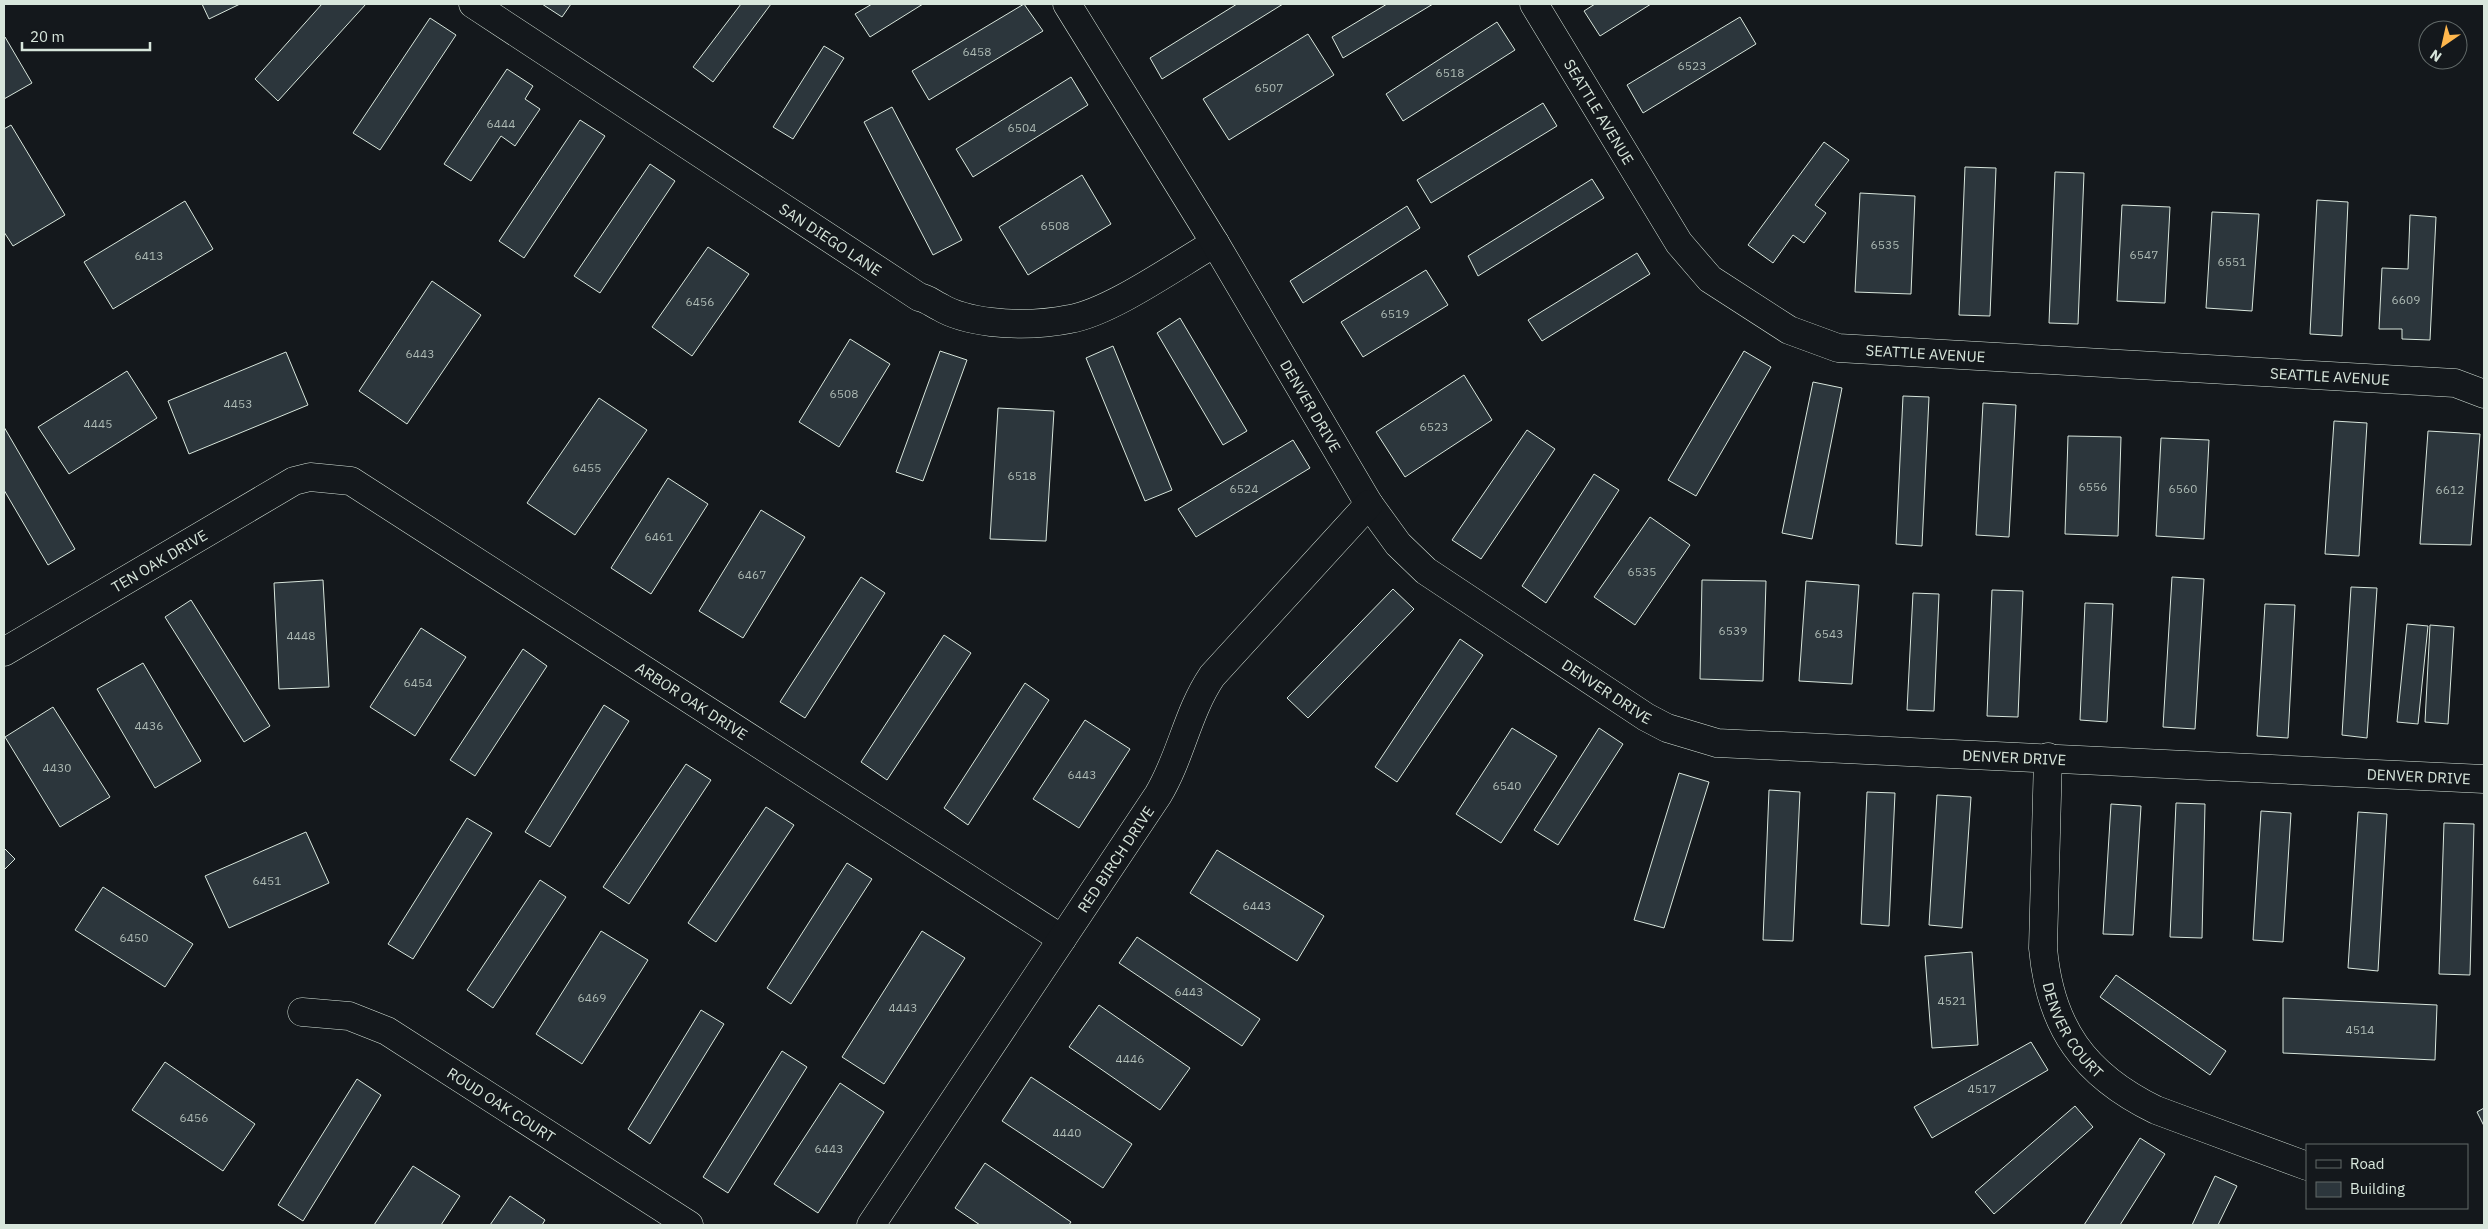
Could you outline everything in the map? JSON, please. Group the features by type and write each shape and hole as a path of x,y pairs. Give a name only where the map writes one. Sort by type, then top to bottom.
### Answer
{"street":[{"name":"SAN DIEGO LANE","path":"473,4 920,297 931,300 940,307 956,314 990,322 1043,323 1071,319 1120,299 1215,243"},
{"name":"DENVER DRIVE","path":"1067,4 1215,243 1369,504 1398,544 1426,571 1646,717 1666,728 1717,743 2048,757 2484,779"},
{"name":"SEATTLE AVENUE","path":"1534,4 1679,243 1710,279 1789,330 1838,348 2455,383 2484,394"},
{"name":"TEN OAK DRIVE","path":"4,652 294,481 316,478"},
{"name":"ARBOR OAK DRIVE","path":"316,478 351,481 1062,939"},
{"name":"RED BIRCH DRIVE","path":"871,1225 1165,784 1177,757 1194,707 1212,676 1369,504"},
{"name":"DENVER COURT","path":"2048,757 2043,948 2045,968 2055,1010 2075,1047 2102,1078 2137,1101 2156,1110 2306,1166"},
{"name":"ROUD OAK COURT","path":"302,1012 349,1016 387,1031 689,1225"}],"building":[{"path":"202,4 240,4 209,19"},
{"path":"322,4 366,4 278,101 255,79"},
{"path":"542,4 571,4 562,17"},
{"path":"741,4 771,4 713,82 693,67"},
{"path":"872,4 923,4 870,37 855,14"},
{"path":"1024,4 1043,31 929,100 912,71"},
{"path":"1237,4 1283,4 1162,79 1150,58"},
{"path":"1387,4 1433,4 1343,58 1332,37"},
{"path":"1595,4 1651,4 1600,36 1584,11"},
{"path":"1740,17 1756,44 1643,113 1627,85"},
{"path":"430,18 456,35 380,150 353,133"},
{"path":"1497,22 1515,50 1403,121 1386,94"},
{"path":"1308,34 1334,75 1229,140 1203,99"},
{"path":"4,38 32,83 4,99"},
{"path":"824,46 844,58 793,139 773,127"},
{"path":"507,69 533,86 525,99 540,109 515,146 501,136 471,181 444,164"},
{"path":"1071,77 1088,105 973,177 956,149"},
{"path":"1543,103 1557,126 1431,203 1417,180"},
{"path":"892,107 962,240 933,255 864,122"},
{"path":"580,120 605,136 524,258 499,241"},
{"path":"11,125 65,215 13,246 4,232 4,129"},
{"path":"1824,142 1849,160 1815,205 1826,213 1804,243 1793,235 1773,263 1748,245"},
{"path":"650,164 675,181 600,293 574,276"},
{"path":"1965,167 1996,168 1990,316 1959,315"},
{"path":"2055,172 2084,173 2078,324 2049,323"},
{"path":"1082,175 1111,224 1028,275 999,227"},
{"path":"1592,179 1604,198 1478,276 1468,256"},
{"path":"1860,193 1915,196 1911,294 1855,292"},
{"path":"2317,200 2348,202 2342,336 2310,334"},
{"path":"185,201 213,249 113,309 84,262"},
{"path":"2122,205 2170,207 2165,303 2117,301"},
{"path":"1407,206 1420,228 1303,303 1290,281"},
{"path":"2212,212 2259,214 2252,311 2206,308"},
{"path":"2410,215 2436,217 2430,340 2402,339 2402,329 2379,329 2382,268 2408,269"},
{"path":"708,247 749,274 692,356 652,327"},
{"path":"1637,253 1650,274 1542,341 1528,320"},
{"path":"1426,270 1448,305 1363,357 1341,322"},
{"path":"432,281 481,315 407,424 359,391"},
{"path":"1180,318 1247,431 1223,445 1157,333"},
{"path":"850,339 890,364 839,447 799,422"},
{"path":"1113,346 1172,490 1145,501 1086,358"},
{"path":"940,351 967,360 923,481 896,472"},
{"path":"1744,351 1771,367 1696,496 1668,480"},
{"path":"286,352 308,405 189,454 168,401"},
{"path":"127,371 157,418 69,474 38,427"},
{"path":"1464,375 1492,420 1405,477 1376,432"},
{"path":"1813,382 1842,388 1812,539 1782,533"},
{"path":"1903,396 1929,397 1922,546 1896,544"},
{"path":"599,398 647,430 575,535 527,503"},
{"path":"1983,403 2016,405 2009,537 1976,535"},
{"path":"998,408 1054,411 1046,541 990,539"},
{"path":"2334,421 2367,423 2359,556 2325,554"},
{"path":"4,427 75,549 48,565 4,490"},
{"path":"1527,430 1555,449 1481,559 1452,540"},
{"path":"2428,431 2480,434 2471,545 2420,544"},
{"path":"2068,436 2121,437 2118,536 2065,534"},
{"path":"2161,438 2209,440 2204,539 2156,536"},
{"path":"1293,440 1310,468 1196,537 1178,509"},
{"path":"1594,474 1619,490 1546,603 1522,586"},
{"path":"668,478 708,504 651,594 611,568"},
{"path":"761,510 805,537 743,638 699,611"},
{"path":"1650,517 1690,545 1635,625 1594,597"},
{"path":"861,577 885,593 805,718 780,702"},
{"path":"2172,577 2204,579 2195,729 2163,727"},
{"path":"323,580 329,687 279,689 274,583"},
{"path":"1702,580 1766,581 1763,681 1700,679"},
{"path":"1806,581 1859,585 1852,684 1799,681"},
{"path":"2351,587 2377,588 2367,738 2342,735"},
{"path":"1393,589 1414,609 1308,718 1287,698"},
{"path":"1992,590 2023,591 2018,717 1987,716"},
{"path":"1913,593 1939,594 1934,711 1907,710"},
{"path":"191,600 270,726 244,742 165,617"},
{"path":"2085,603 2113,604 2107,722 2080,720"},
{"path":"2265,604 2295,605 2288,738 2257,736"},
{"path":"2407,624 2428,626 2418,724 2397,722"},
{"path":"2430,625 2454,627 2448,724 2425,722"},
{"path":"421,628 466,657 415,736 370,707"},
{"path":"944,635 971,653 887,780 861,762"},
{"path":"1460,639 1483,655 1397,782 1375,767"},
{"path":"523,649 547,666 475,776 450,760"},
{"path":"143,663 201,761 155,788 97,689"},
{"path":"1025,683 1049,700 968,825 944,808"},
{"path":"604,705 629,721 550,847 525,832"},
{"path":"53,707 110,797 60,827 5,737"},
{"path":"1085,720 1130,749 1079,828 1033,799"},
{"path":"1512,728 1557,756 1501,843 1456,814"},
{"path":"1599,728 1623,744 1558,845 1534,830"},
{"path":"686,764 711,780 629,904 603,887"},
{"path":"1679,773 1709,782 1664,928 1634,920"},
{"path":"1769,790 1800,792 1793,941 1763,940"},
{"path":"1867,792 1895,793 1889,926 1861,924"},
{"path":"1937,795 1971,797 1962,928 1929,925"},
{"path":"2176,803 2205,804 2202,938 2170,937"},
{"path":"2111,804 2141,806 2133,935 2103,934"},
{"path":"766,807 794,825 716,942 688,923"},
{"path":"2261,811 2291,813 2283,942 2253,940"},
{"path":"2358,812 2387,814 2378,971 2348,968"},
{"path":"467,818 492,833 413,959 388,944"},
{"path":"2444,823 2474,824 2470,975 2439,974"},
{"path":"306,832 329,883 229,928 205,876"},
{"path":"4,848 15,859 4,870"},
{"path":"1217,850 1324,916 1297,961 1190,893"},
{"path":"847,863 872,879 791,1004 767,988"},
{"path":"540,880 566,897 493,1008 467,990"},
{"path":"103,887 193,944 165,987 75,930"},
{"path":"601,931 648,960 582,1064 536,1034"},
{"path":"922,931 965,958 884,1084 842,1057"},
{"path":"1137,937 1260,1019 1242,1046 1119,963"},
{"path":"1972,952 1978,1045 1932,1048 1925,956"},
{"path":"2116,975 2226,1051 2210,1075 2100,997"},
{"path":"2283,998 2437,1005 2435,1060 2283,1053"},
{"path":"1099,1005 1190,1068 1160,1110 1069,1047"},
{"path":"701,1010 724,1024 650,1144 628,1129"},
{"path":"2031,1042 2048,1070 1932,1138 1914,1107"},
{"path":"782,1051 807,1067 728,1193 703,1177"},
{"path":"165,1062 255,1124 223,1171 132,1110"},
{"path":"1031,1077 1132,1144 1103,1188 1002,1121"},
{"path":"357,1079 381,1095 303,1221 278,1205"},
{"path":"840,1083 884,1112 818,1213 774,1184"},
{"path":"2075,1106 2093,1127 1994,1214 1975,1192"},
{"path":"2484,1108 2484,1126 2477,1112"},
{"path":"2140,1138 2165,1154 2120,1225 2084,1225"},
{"path":"985,1163 1071,1222 1069,1225 980,1225 955,1208"},
{"path":"413,1166 460,1196 441,1225 374,1225"},
{"path":"2215,1176 2237,1186 2218,1225 2192,1225"},
{"path":"510,1196 545,1220 542,1225 490,1225"}]}
